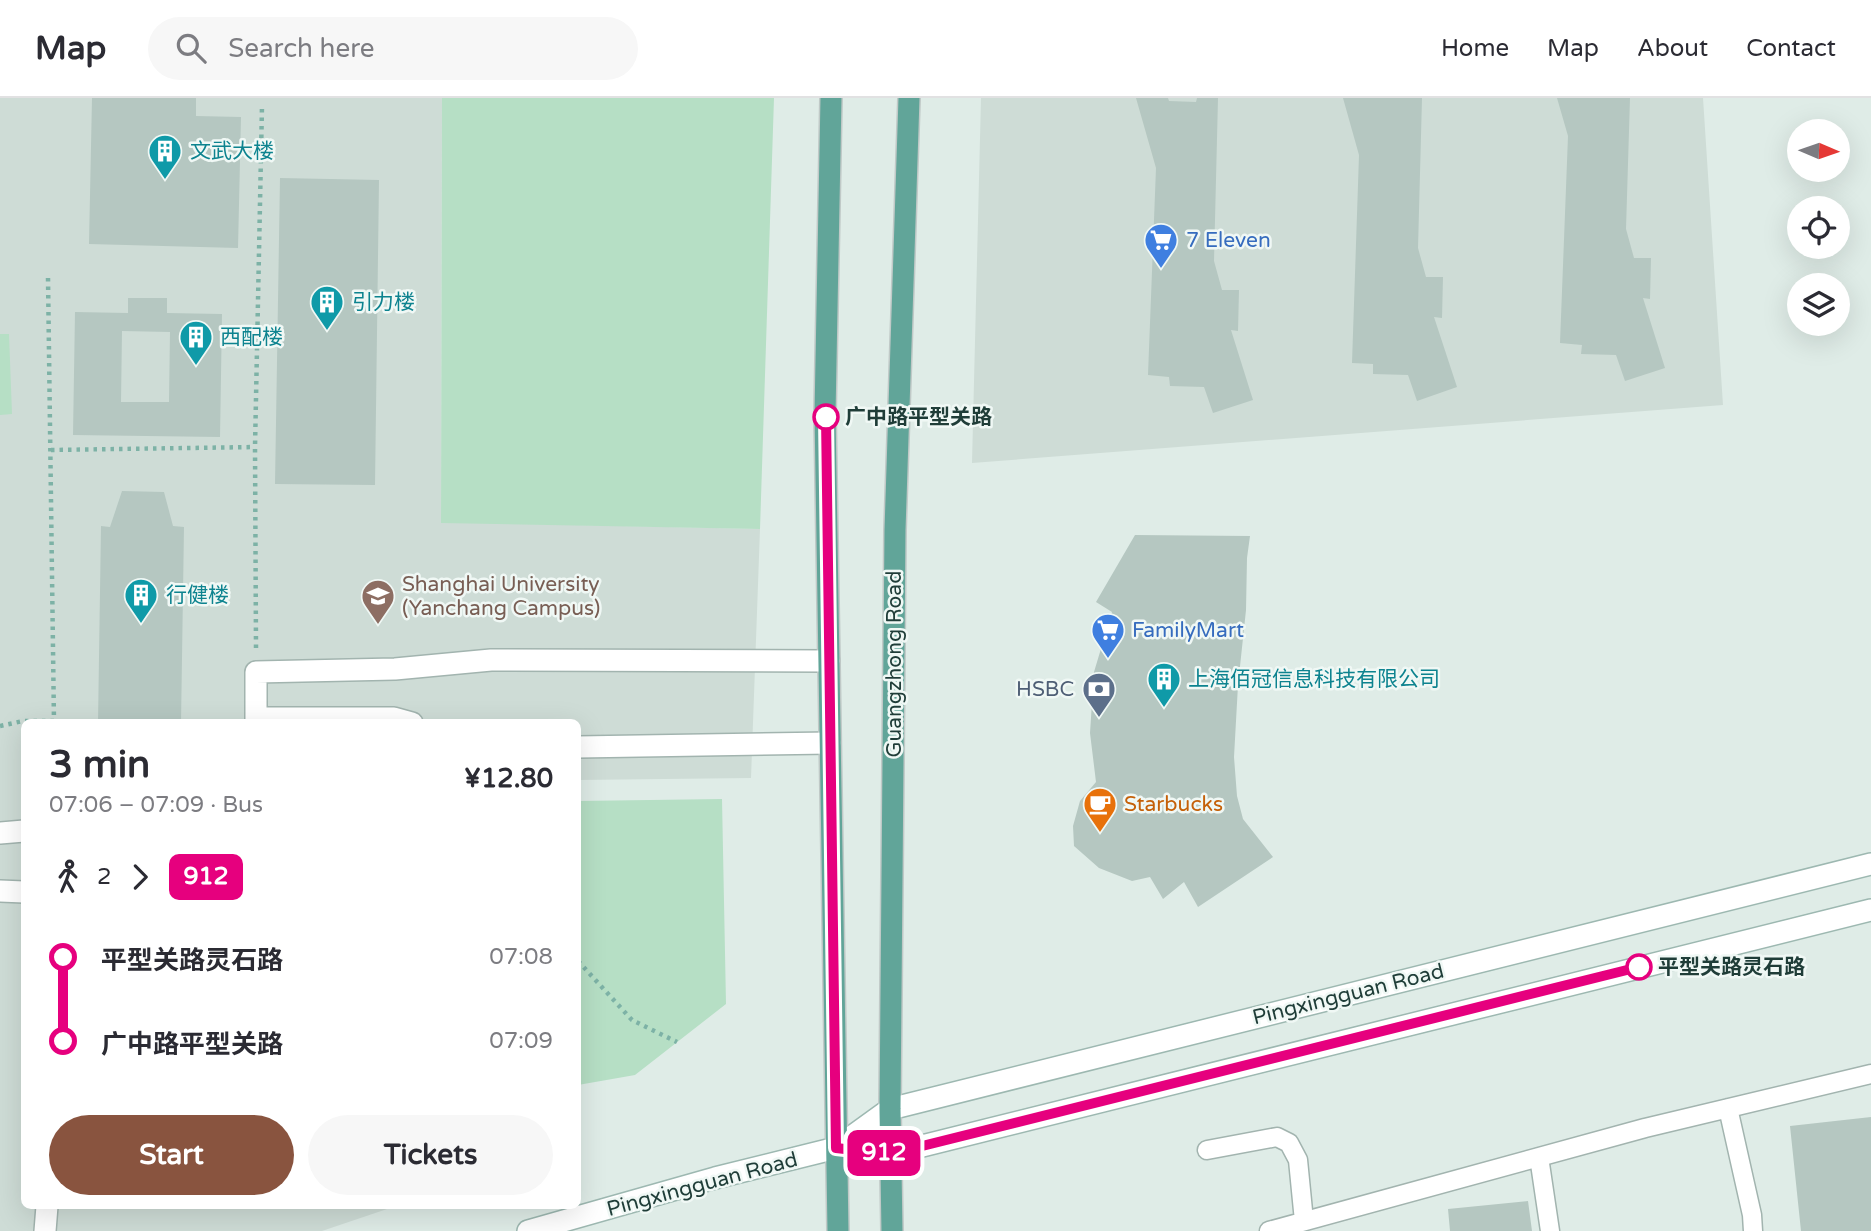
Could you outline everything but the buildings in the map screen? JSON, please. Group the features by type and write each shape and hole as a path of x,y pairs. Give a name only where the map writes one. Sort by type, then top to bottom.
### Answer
{"main road":[{"path":"831,98 825,414 838,1231"},
{"name":"Guangzhong Road","path":"891,1231 895,530 909,98"}],"street":[{"path":"256,719 256,672 395,669 491,660 829,661"},
{"path":"325,719 398,719"},
{"path":"581,747 830,743"},
{"path":"0,833 21,831"},
{"name":"Pingxingguan Road","path":"836,1148 890,1109 1871,863"},
{"path":"0,891 21,892"},
{"name":"Pingxingguan Road","path":"527,1231 715,1178 836,1148 890,1154 1871,909"},
{"path":"45,1231 47,1209"}],"lane":[{"path":"1269,1231 1645,1128 1871,1074"},
{"path":"1728,1108 1754,1231"},
{"path":"1207,1150 1277,1138 1289,1143 1298,1160 1304,1221"},
{"path":"1539,1157 1550,1231"}],"path":[{"path":"256,672 255,447 262,106"},
{"path":"48,278 54,719"},
{"path":"51,450 255,447"},
{"path":"0,726 21,721"},
{"path":"581,964 632,1020 677,1042"}],"shaded area":[{"name":"Shanghai University (Yanchang Campus)","path":"0,98 442,98 441,522 760,529 751,778 581,780 581,719 21,719 21,1209 387,1209 322,1231 0,1231"},
{"path":"981,98 1703,98 1723,405 972,463"}],"green space":[{"path":"442,98 774,98 760,529 441,523"},
{"path":"0,334 9,334 12,414 0,415"},
{"path":"722,799 726,1004 635,1075 581,1084 581,801"}],"bus line":[{"name":"912","path":"826,417 836,1148 890,1154 1639,967"}],"place":[{"name":"文武大楼","path":"165,181"},
{"name":"7 Eleven","path":"1161,270"},
{"name":"引力楼","path":"327,332"},
{"name":"西配楼","path":"196,367"},
{"name":"广中路平型关路","path":"826,417"},
{"name":"行健楼","path":"141,625"},
{"name":"Shanghai University (Yanchang Campus)","path":"378,626"},
{"name":"FamilyMart","path":"1108,660"},
{"name":"上海佰冠信息科技有限公司","path":"1164,709"},
{"name":"HSBC","path":"1099,719"},
{"name":"Starbucks","path":"1100,834"},
{"name":"平型关路灵石路","path":"1639,967"}]}
